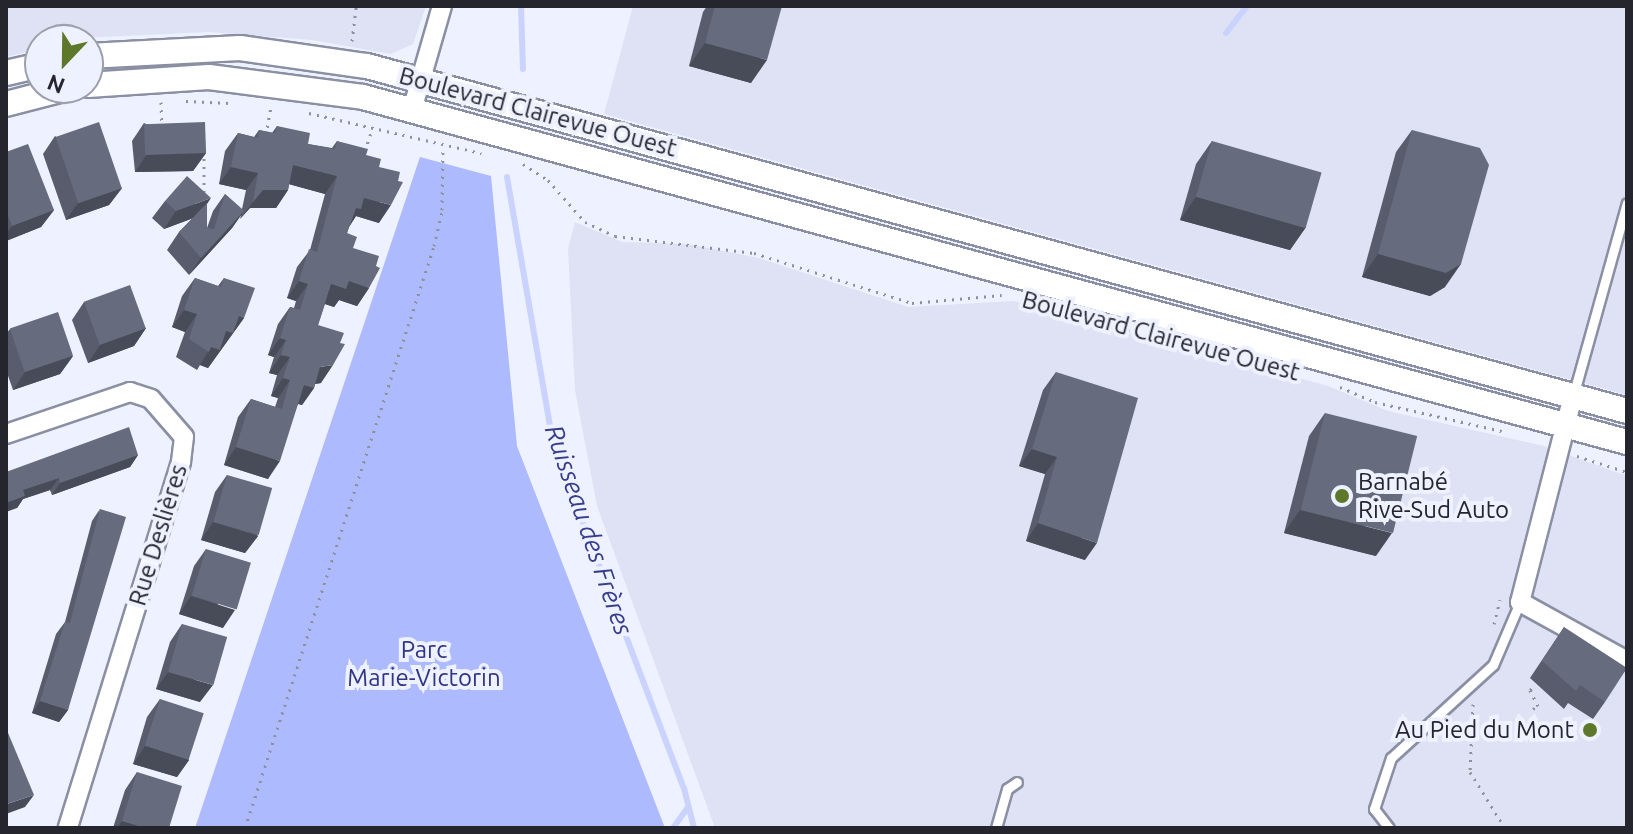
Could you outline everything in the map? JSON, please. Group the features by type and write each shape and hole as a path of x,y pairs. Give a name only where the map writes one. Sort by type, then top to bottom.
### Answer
{"street":[{"path":"412,110 442,6"},
{"name":"Boulevard Clairevue Ouest","path":"104,61 193,47 265,49 421,79 1627,411"},
{"name":"Boulevard Clairevue Ouest","path":"104,83 150,78 238,78 319,88 412,110 1271,345 1563,437 1627,442"},
{"path":"727,196 735,166"},
{"path":"1271,345 1280,315"},
{"name":"Rue Deslières","path":"6,434 130,392 151,399 184,437 181,462 68,828"},
{"path":"1573,396 1520,602 1627,661"}],"lane":[{"path":"1573,396 1627,203"},
{"path":"1389,828 1374,809 1391,758 1493,665 1520,602"},
{"path":"996,828 1007,789 1017,782"}],"path":[{"path":"351,49 356,6"},
{"path":"161,102 163,129 175,129"},
{"path":"147,103 237,103"},
{"path":"263,105 283,108"},
{"path":"272,106 266,136 275,138"},
{"path":"304,112 443,148 493,155"},
{"path":"362,159 372,129"},
{"path":"199,131 206,144 204,192"},
{"path":"245,828 436,237 443,148"},
{"name":"Boulevard Clairevue Ouest","path":"515,162 548,180 585,222 615,236 689,241 754,253 902,302 1008,295"},
{"name":"Boulevard Clairevue Ouest","path":"1097,320 1144,334"},
{"name":"Boulevard Clairevue Ouest","path":"1330,382 1375,402 1466,427 1512,433"},
{"path":"1563,437 1627,472"},
{"path":"1533,709 1538,706 1530,690 1535,686"},
{"path":"1473,704 1470,772 1505,828"}],"shaded area":[{"path":"6,6 426,6 413,44 391,54 312,40 209,32 104,37 104,24 24,24 24,53 6,57"},
{"path":"633,6 1627,6 1627,395 604,114"},
{"path":"575,222 622,242 687,244 759,258 908,307 1013,301 1328,386 1388,411 1544,446 1627,476 1627,828 715,828 597,506 575,390 568,249"}],"green space":[{"name":"Parc Marie-Victorin","path":"420,157 491,176 517,446 665,828 195,828"}],"building":[{"path":"715,6 782,6 767,60 705,43"},
{"path":"99,122 122,188 78,203 56,137"},
{"path":"205,122 206,153 145,155 144,124"},
{"path":"277,126 310,133 308,144 335,149 337,141 368,149 366,155 381,159 379,167 400,172 398,181 403,182 391,205 364,198 361,209 356,208 347,233 357,237 353,248 379,256 376,266 380,268 369,288 349,281 346,289 331,284 318,325 344,333 340,343 345,344 333,365 320,367 314,388 304,385 280,461 236,447 251,399 282,409 290,380 283,378 290,357 281,355 286,340 280,338 290,307 300,310 308,284 299,281 309,249 317,252 337,176 293,165 288,190 263,190 253,202 258,173 231,167 238,133 258,138 259,130 275,133"},
{"path":"1412,130 1480,148 1489,165 1461,264 1446,273 1378,254"},
{"path":"1212,141 1322,172 1306,228 1196,197"},
{"path":"28,144 54,210 12,226 6,211 6,152"},
{"path":"187,176 211,198 176,211 165,201"},
{"path":"225,194 244,211 201,258 179,232 207,203 207,228 214,229"},
{"path":"195,278 221,287 224,278 255,288 244,318 239,316 233,333 226,331 220,350 211,347 209,352 189,339 197,314 184,310"},
{"path":"130,285 146,328 100,345 84,302"},
{"path":"58,312 73,355 25,372 10,329"},
{"path":"1056,372 1138,398 1097,543 1038,523 1057,457 1032,449"},
{"name":"Barnabé Rive-Sud Auto","path":"1325,413 1417,436 1393,533 1301,510"},
{"path":"129,427 138,455 60,483 59,478 23,490 25,496 6,503 6,472"},
{"path":"227,475 272,488 259,535 213,522"},
{"path":"100,509 126,517 68,710 40,701 65,622 70,623"},
{"path":"206,549 251,563 237,610 192,596"},
{"path":"182,624 227,637 213,685 168,672"},
{"path":"1564,627 1627,668 1605,702 1580,685 1576,691 1542,661"},
{"path":"160,699 204,713 189,760 145,746"},
{"path":"6,728 34,795 7,804 6,801"},
{"path":"137,772 182,786 169,828 145,828 122,821"}],"waterway":[{"name":"Ruisseau des Frères","path":"521,6 523,69"},
{"path":"1226,33 1247,6"},
{"name":"Ruisseau des Frères","path":"507,177 553,444 684,788 694,828"},
{"path":"673,828 687,809"}],"place":[{"name":"Barnabé Rive-Sud Auto","path":"1342,496"},
{"name":"Au Pied du Mont","path":"1590,730"}]}
